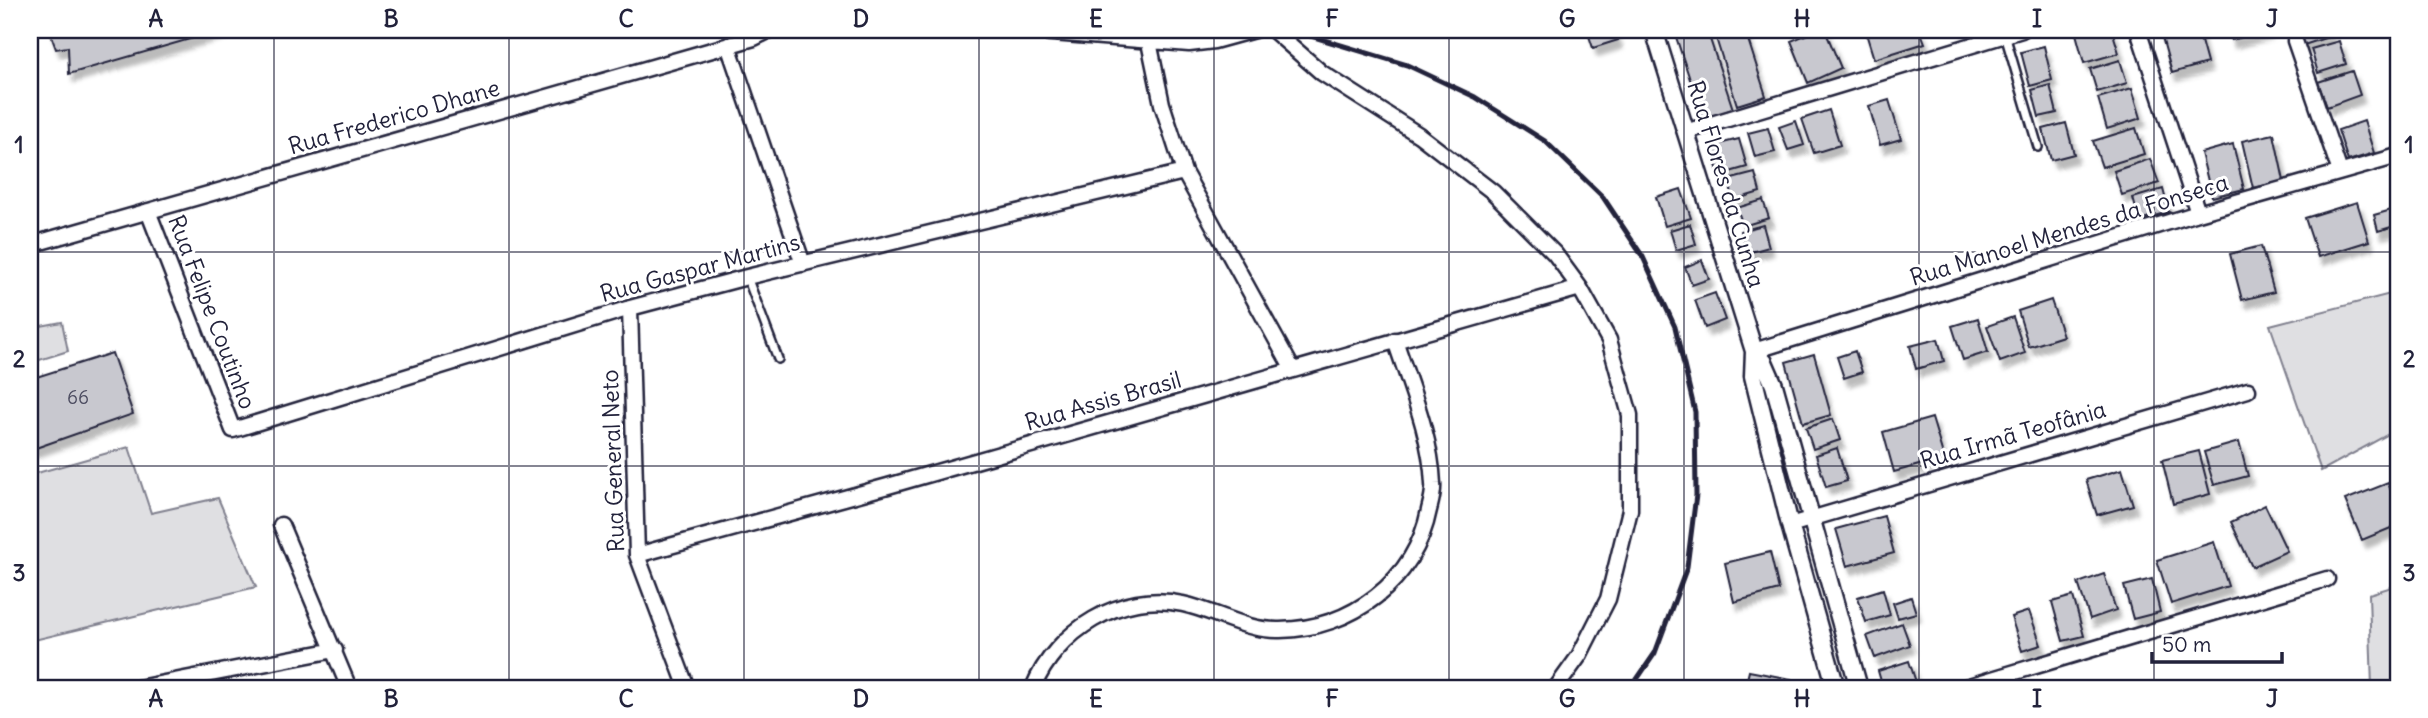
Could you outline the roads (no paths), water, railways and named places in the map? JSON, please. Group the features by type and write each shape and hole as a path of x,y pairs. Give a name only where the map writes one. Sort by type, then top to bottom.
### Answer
{"street":[{"name":"Rua Frederico Dhane","path":"30,245 728,46 770,30"},
{"path":"1016,30 1149,43 1189,44 1214,41 1254,30"},
{"path":"1273,30 1322,73 1419,135 1493,192 1555,254 1580,288 1609,340 1630,415 1630,510 1608,599 1579,656 1556,688"},
{"name":"Rua Flores da Cunha","path":"1654,30 1761,374"},
{"path":"1685,132 2022,30"},
{"path":"2138,30 2198,213"},
{"path":"2295,41 2340,172"},
{"path":"1149,43 1162,104 1184,172 1293,370"},
{"path":"728,46 803,264"},
{"name":"Rua Manoel Mendes da Fonseca","path":"1754,351 2198,213 2398,156"},
{"name":"Rua Gaspar Martins","path":"233,430 630,308 747,277 1184,172"},
{"name":"Rua Felipe Coutinho","path":"148,211 233,430"},
{"name":"Rua Assis Brasil","path":"637,555 901,483 1580,288"},
{"name":"Rua General Neto","path":"630,308 637,555 687,688"},
{"path":"1033,688 1046,662 1066,640 1089,621 1118,608 1149,602 1182,604 1248,626 1279,630 1319,626 1359,608 1385,591 1408,564 1425,530 1434,486 1428,444 1395,340"},
{"path":"1761,374 1811,518 1859,688"},
{"path":"1761,374 1790,524 1836,688"},
{"name":"Rua Irmã Teofânia","path":"1790,524 2248,390"},
{"path":"281,525 349,688"},
{"path":"1962,688 2327,579"},
{"path":"138,688 201,682 335,650"}],"lane":[{"path":"2005,35 2038,147"},
{"path":"747,277 778,359"}],"railway":[{"path":"1291,30 1407,65 1475,97 1545,141 1603,197 1643,257 1675,327 1695,412 1696,495 1687,567 1655,653 1631,688"}]}
